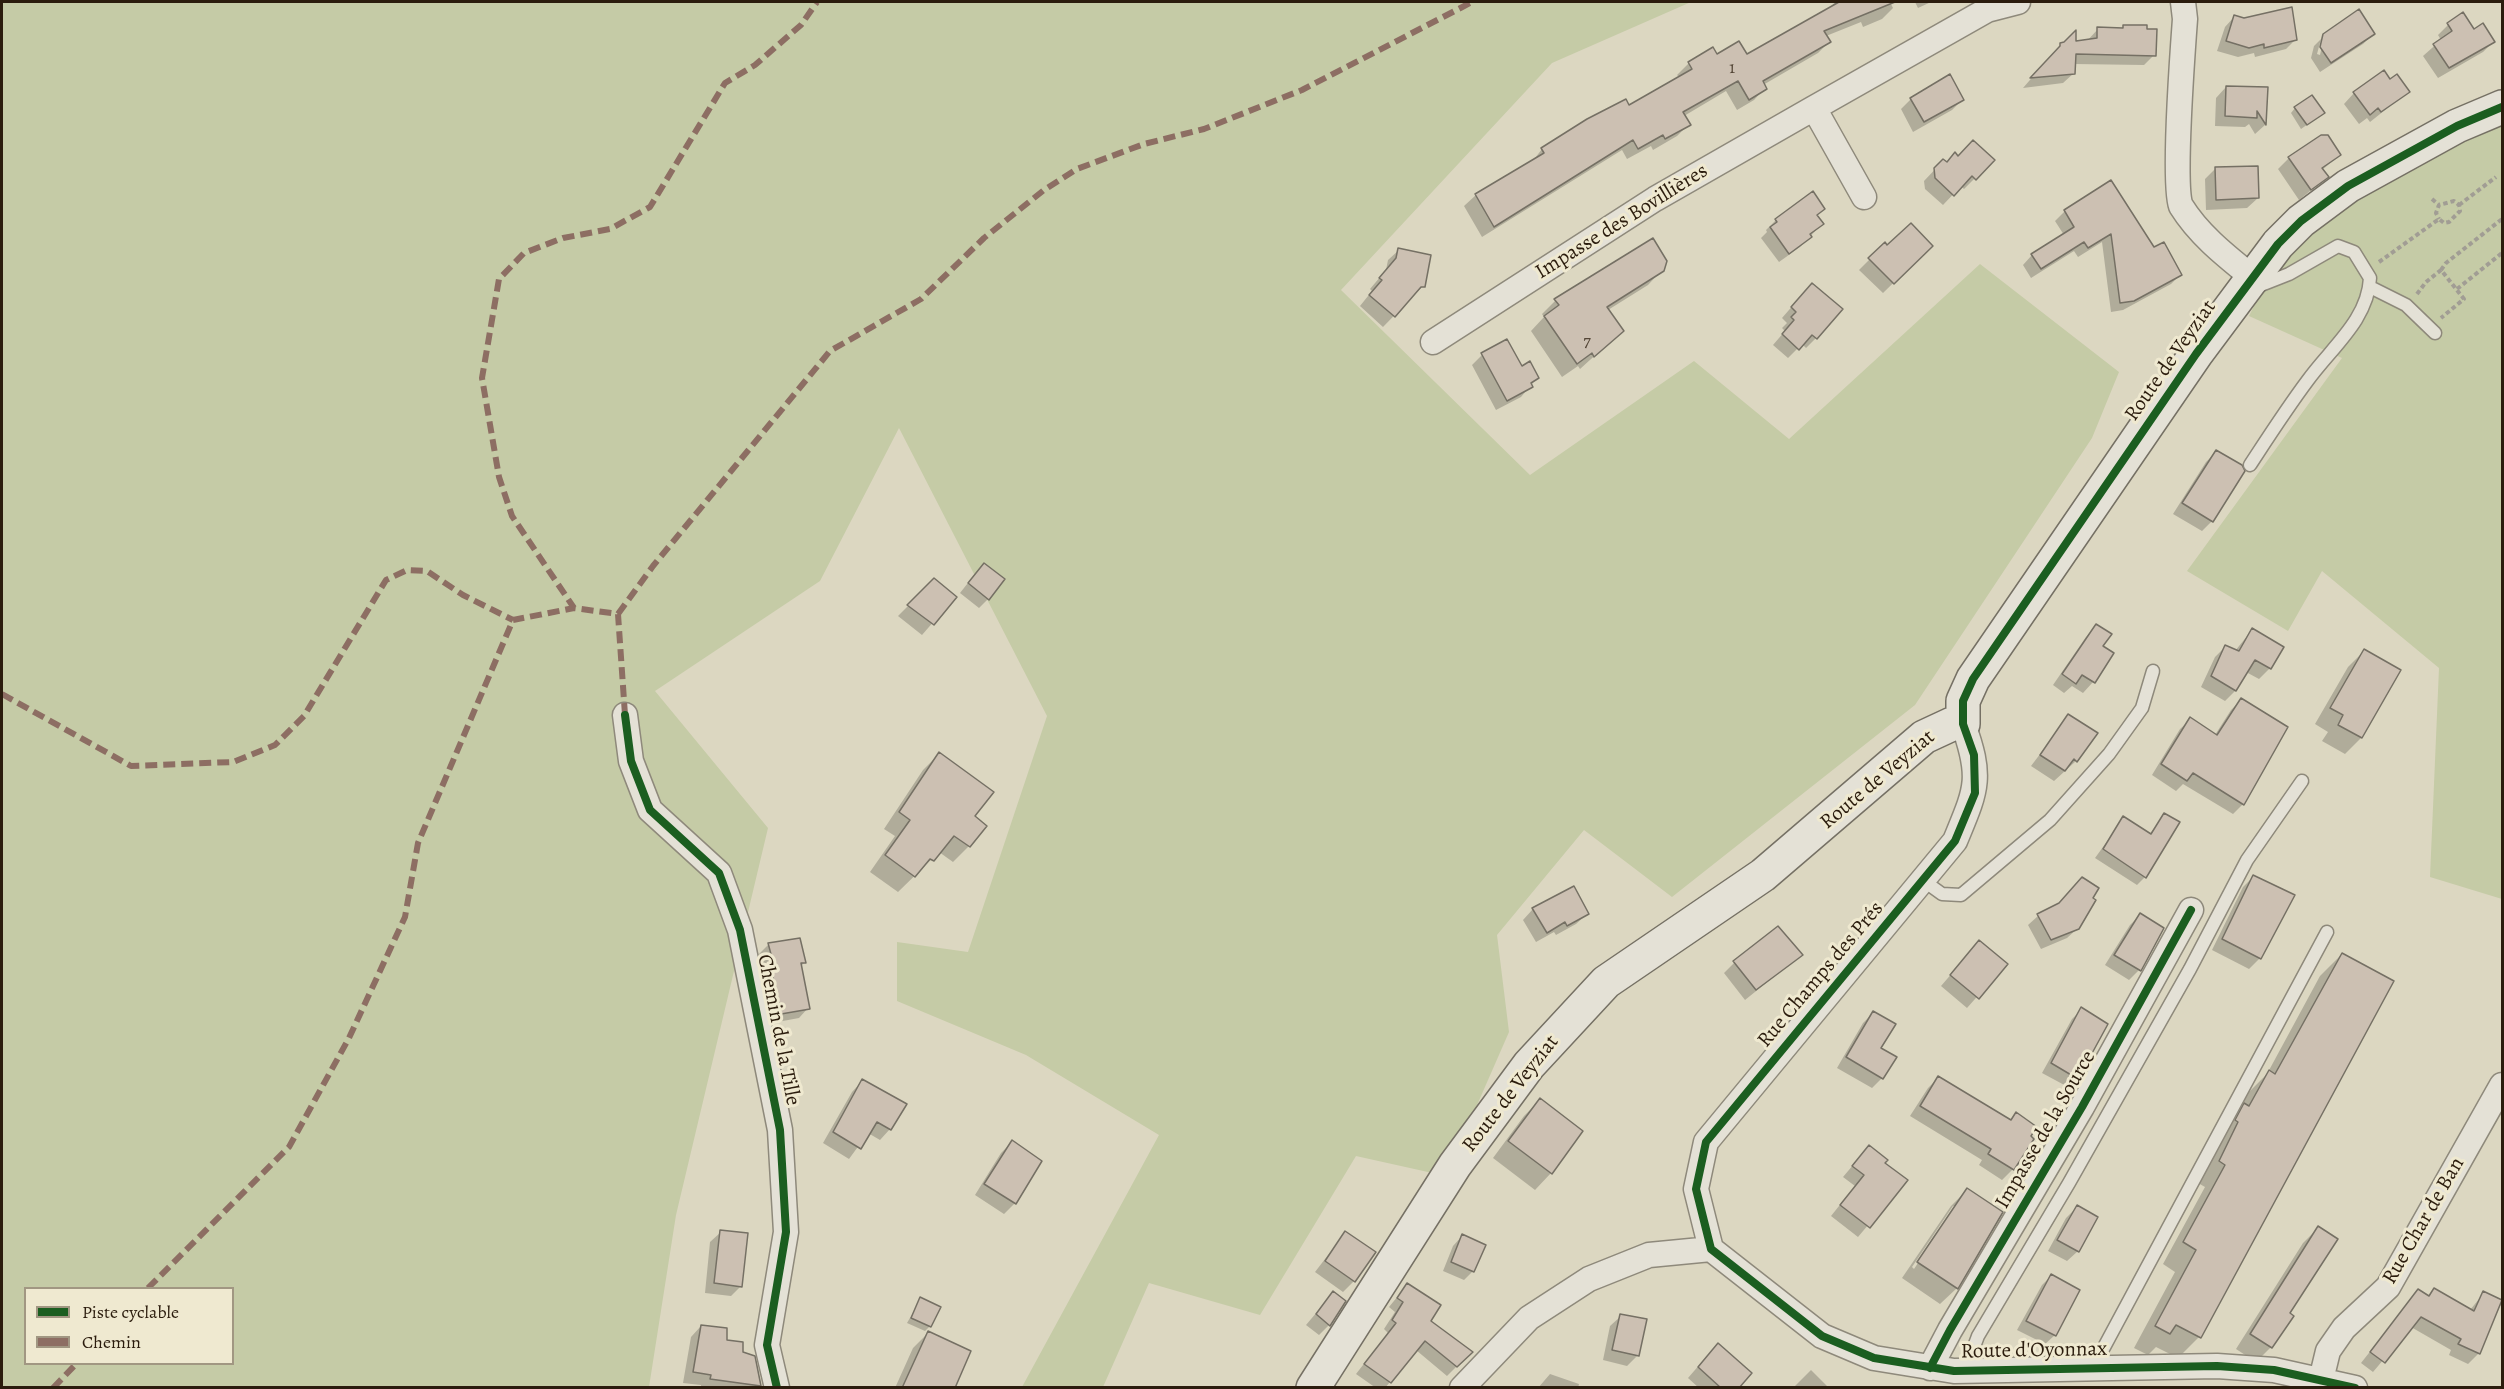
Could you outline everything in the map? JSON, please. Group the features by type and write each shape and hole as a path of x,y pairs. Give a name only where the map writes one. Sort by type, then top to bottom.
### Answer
{"street":[{"name":"Impasse des Bovillières","path":"1433,342 1655,199 1988,10 2018,2"},
{"path":"2183,2 2185,19 2178,168 2179,204 2246,285"},
{"name":"Route de Veyziat","path":"1313,1388 1455,1165 1529,1065 1606,982 1763,875 1924,737 1952,724 1963,724 1963,701 1973,679 2246,285 2301,221 2338,192 2381,166 2457,126 2502,107"},
{"path":"1814,108 1864,197"},
{"name":"Chemin de la Tille","path":"625,715 631,761 650,810 719,873 740,930 780,1130 786,1233 767,1345 777,1388"},
{"name":"Rue Champs des Prés","path":"1711,1249 1696,1189 1706,1142 1827,992 1924,881 1955,841 1975,793 1974,755 1963,724"},
{"name":"Impasse de la Source","path":"1930,1368 1950,1330 2082,1107 2191,910"},
{"name":"Rue Char de Ban","path":"2321,1380 2328,1351 2344,1328 2388,1287 2502,1085"},
{"path":"1462,1388 1529,1318 1589,1279 1649,1255 1711,1249"},
{"name":"Route d'Oyonnax","path":"1711,1249 1822,1336 1875,1358 1930,1368 1956,1377 2098,1368 2217,1366 2274,1370 2355,1388"}],"lane":[{"path":"2246,285 2289,274 2338,246 2354,252 2370,278 2370,287 2357,320 2298,393 2250,465"},
{"path":"2370,287 2406,305 2435,333"},
{"path":"1924,881 1942,894 1961,894 2050,820 2109,754 2142,708 2153,671"},
{"path":"1956,1377 2190,969 2247,860 2302,782"},
{"path":"2098,1368 2102,1351 2326,932"}],"path":[{"path":"2459,205 2496,177"},
{"path":"2432,199 2439,205"},
{"path":"2454,201 2459,205 2460,211 2449,222 2439,219 2436,213 2439,205 2454,201"},
{"path":"2384,259 2439,219"},
{"path":"2426,282 2446,263 2502,219"},
{"path":"2457,289 2502,254"},
{"path":"2441,270 2464,299 2449,311"}],"green space":[{"path":"2,2 1691,2 1552,63 1341,290 1530,475 1694,361 1789,439 1980,264 2119,372 2092,438 1915,705 1672,897 1584,830 1497,935 1509,1032 1446,1176 1356,1156 1260,1315 1149,1283 1103,1387 1022,1387 1159,1135 1026,1055 897,1001 897,942 968,952 1047,716 899,428 820,581 655,691 768,828 676,1215 649,1387 2,1388"},
{"path":"2502,104 2502,899 2430,877 2439,668 2322,571 2288,631 2187,571 2342,358 2249,316 2306,203"}],"building":[{"path":"1839,2 1895,2 1824,31 1831,42 1763,81 1767,89 1749,100 1738,81 1683,112 1691,125 1665,139 1663,135 1638,149 1633,140 1494,227 1475,194 1544,153 1541,148 1587,119 1626,99 1629,105 1692,69 1688,62 1713,47 1717,54 1739,41 1747,54"},
{"path":"2292,7 2297,40 2264,48 2264,44 2249,48 2226,41 2234,15 2244,18"},
{"path":"2359,9 2375,34 2331,63 2320,47 2323,34"},
{"path":"2463,12 2474,29 2483,23 2495,42 2449,68 2433,44 2452,31 2447,23"},
{"path":"2123,25 2147,25 2147,29 2157,29 2156,56 2076,54 2075,74 2030,78 2060,46 2060,43 2076,30 2076,41 2097,38 2097,27 2123,28"},
{"path":"2384,70 2390,79 2397,74 2410,92 2381,112 2378,108 2370,115 2353,92"},
{"path":"1950,74 1964,100 1924,122 1910,98"},
{"path":"2226,86 2268,87 2266,125 2257,111 2257,118 2225,116"},
{"path":"2312,95 2325,113 2307,125 2294,107"},
{"path":"2321,135 2328,135 2341,155 2322,168 2329,177 2311,190 2288,157"},
{"path":"1973,140 1995,160 1976,180 1972,176 1954,196 1935,178 1934,168 1943,159 1947,162 1955,152 1958,156"},
{"path":"2258,166 2259,198 2216,200 2215,167"},
{"path":"2111,180 2154,247 2164,242 2182,275 2134,301 2120,303 2111,234 2088,248 2084,242 2041,269 2031,254 2074,227 2064,210"},
{"path":"1813,191 1825,209 1817,215 1824,224 1810,234 1812,237 1789,254 1770,227 1777,222 1775,219"},
{"path":"1911,223 1933,246 1894,284 1868,258 1885,242 1887,245"},
{"path":"1653,238 1667,261 1664,271 1607,307 1624,331 1594,357 1592,353 1577,364 1544,316 1559,305 1554,299"},
{"path":"1398,248 1431,255 1425,287 1421,287 1395,317 1369,295 1382,280 1379,278 1396,258"},
{"path":"1812,283 1843,309 1817,339 1812,335 1799,350 1782,334 1794,320 1791,317 1796,312 1791,307"},
{"path":"1507,339 1522,366 1530,361 1539,378 1531,383 1533,387 1507,401 1481,353"},
{"path":"2216,450 2242,465 2245,471 2213,522 2182,503"},
{"path":"984,563 1005,579 989,600 968,583"},
{"path":"934,578 957,597 934,625 907,605"},
{"path":"2096,624 2112,634 2103,646 2114,653 2095,683 2082,675 2076,684 2062,674"},
{"path":"2252,628 2284,647 2271,669 2255,660 2236,691 2211,676 2225,645 2239,651"},
{"path":"2364,649 2401,670 2362,738 2338,725 2343,715 2330,708"},
{"path":"2241,698 2288,727 2244,805 2193,773 2187,781 2161,764 2190,717 2217,735"},
{"path":"2068,714 2098,733 2077,762 2074,759 2065,771 2040,755"},
{"path":"939,752 994,792 975,816 987,826 970,847 954,836 934,861 930,859 915,877 885,855 910,820 899,812"},
{"path":"2164,813 2180,822 2146,878 2103,849 2123,816 2151,834"},
{"path":"2253,875 2295,895 2261,959 2222,939"},
{"path":"2082,877 2099,888 2093,898 2096,900 2079,929 2051,940 2037,914 2059,903"},
{"path":"1574,886 1589,914 1567,926 1565,922 1547,933 1532,908"},
{"path":"2140,913 2164,928 2141,971 2114,955"},
{"path":"1778,926 1803,955 1756,990 1733,961"},
{"path":"800,938 806,963 801,963 810,1009 781,1014 769,959 772,958 768,943"},
{"path":"1979,940 2008,964 1979,999 1950,975"},
{"path":"2342,953 2394,981 2201,1338 2176,1325 2170,1334 2155,1326 2196,1250 2183,1242 2225,1165 2219,1161 2238,1122 2235,1120 2244,1103 2249,1106 2269,1070 2275,1074"},
{"path":"2081,1007 2108,1024 2078,1079 2051,1063"},
{"path":"1873,1011 1896,1024 1881,1048 1897,1057 1883,1079 1846,1057"},
{"path":"1938,1076 2011,1120 2016,1112 2037,1127 2031,1136 2034,1139 2014,1170 1988,1154 1991,1149 1920,1106"},
{"path":"862,1079 907,1104 891,1130 877,1122 861,1149 833,1132"},
{"path":"1540,1098 1583,1131 1552,1174 1508,1141"},
{"path":"1012,1140 1042,1161 1016,1204 984,1184"},
{"path":"1869,1145 1888,1160 1885,1163 1908,1180 1870,1228 1840,1205 1864,1175 1852,1166"},
{"path":"1967,1188 2003,1212 1958,1289 1917,1262"},
{"path":"2077,1205 2098,1217 2079,1252 2057,1240"},
{"path":"2318,1226 2338,1239 2290,1313 2294,1316 2272,1348 2250,1334"},
{"path":"720,1230 748,1233 742,1287 714,1283"},
{"path":"1345,1231 1376,1252 1355,1282 1325,1261"},
{"path":"1462,1234 1486,1245 1474,1272 1451,1262"},
{"path":"2051,1274 2080,1290 2056,1336 2026,1321"},
{"path":"1407,1283 1441,1305 1431,1321 1473,1352 1457,1367 1425,1341 1391,1383 1364,1364 1396,1323 1392,1320 1403,1302 1397,1298"},
{"path":"2434,1288 2474,1311 2483,1291 2502,1300 2480,1354 2458,1344 2461,1339 2421,1317 2385,1363 2370,1352 2418,1289 2429,1296"},
{"path":"1333,1291 1346,1301 1330,1326 1316,1314"},
{"path":"920,1297 941,1307 931,1327 911,1318"},
{"path":"1620,1314 1647,1319 1639,1356 1612,1350"},
{"path":"701,1325 727,1328 727,1340 743,1342 743,1352 755,1356 761,1386 710,1379 711,1375 693,1372"},
{"path":"928,1331 971,1351 955,1388 902,1388"},
{"path":"1718,1343 1752,1373 1739,1388 1721,1388 1698,1367"}],"marked path":[{"path":"625,715 618,614 574,608 512,516 499,477 482,378 499,279 524,253 563,238 610,229 650,207 725,83 755,65 801,25 817,2"},
{"path":"618,614 653,566 830,351 921,299 984,238 1044,190 1077,169 1144,144 1204,129 1302,90 1472,2"},
{"path":"2,694 131,766 233,762 275,745 304,716 386,580 407,570 427,571 463,595 513,620"},
{"path":"149,1287 289,1147 349,1038 405,917 418,843 513,620 574,608"},
{"path":"53,1388 75,1365"}],"cycle path":[{"path":"2355,1388 2274,1370 2217,1366 1954,1371 1874,1358 1822,1336 1711,1249 1696,1189 1706,1142 1955,841 1975,793 1974,755 1963,724 1963,701 1973,679 2196,354 2278,244 2301,221 2348,186 2457,126 2502,107"},
{"path":"625,715 631,761 650,810 719,873 740,930 780,1130 786,1232 767,1345 777,1388"},
{"path":"1930,1368 1950,1330 2082,1107 2191,910"}]}
